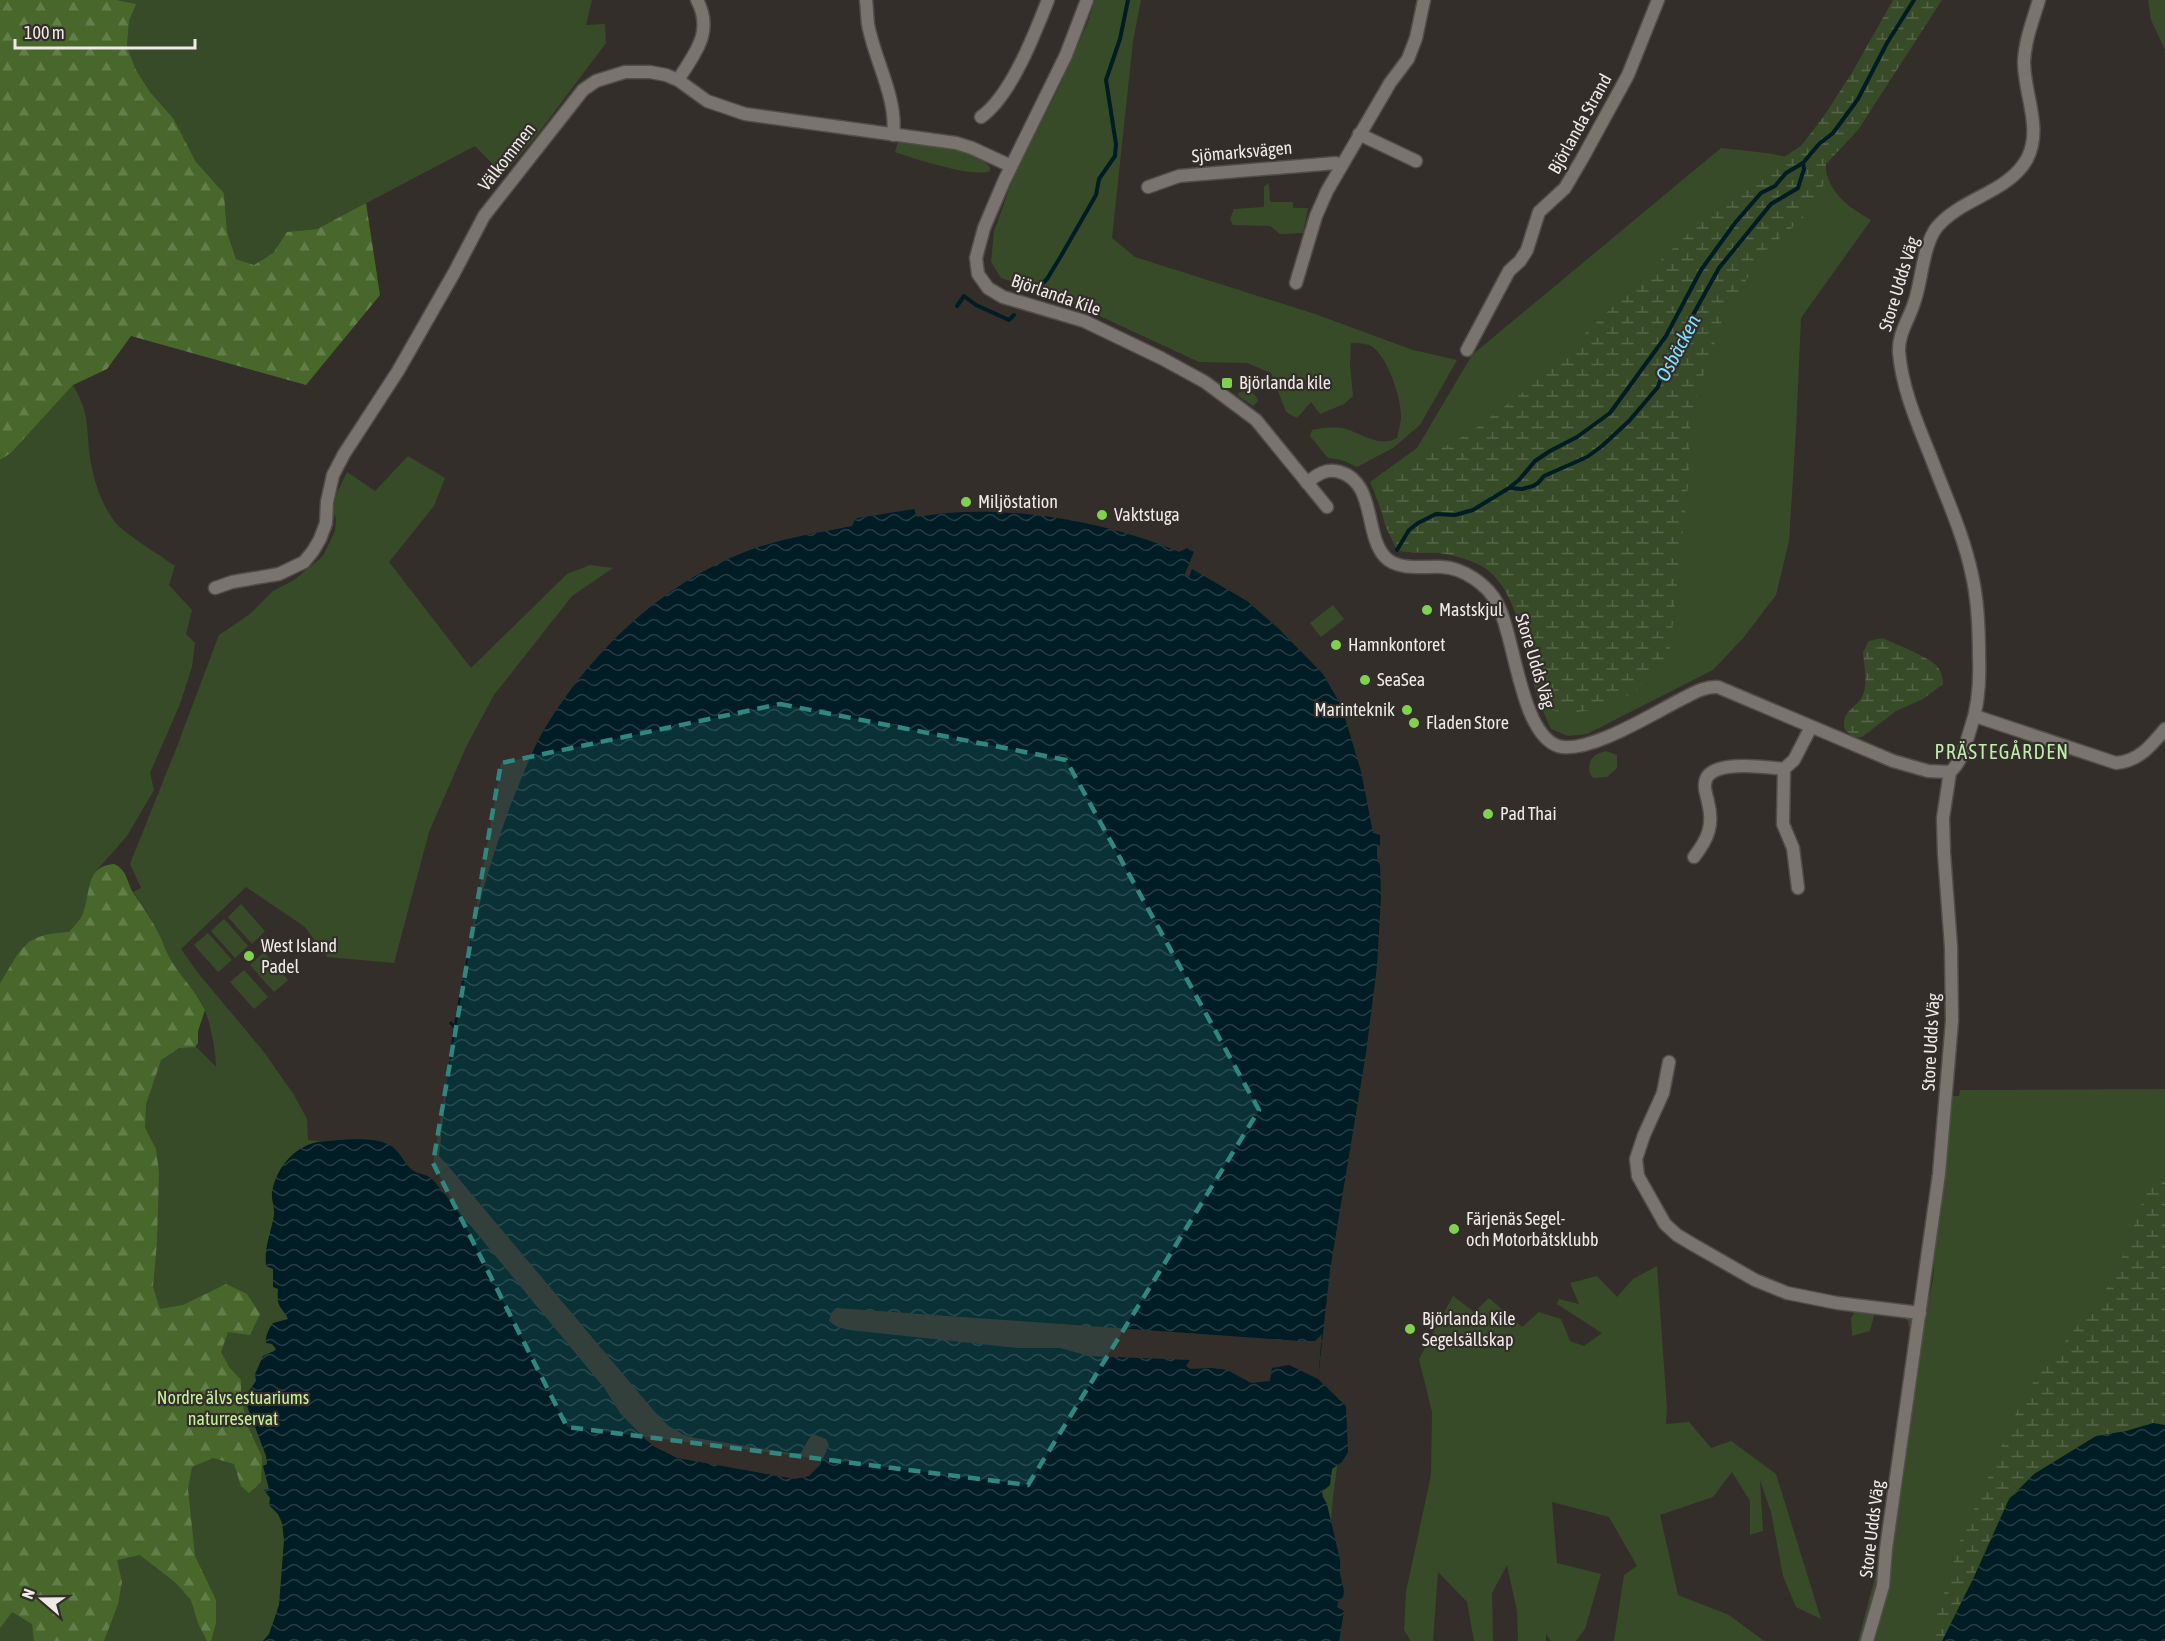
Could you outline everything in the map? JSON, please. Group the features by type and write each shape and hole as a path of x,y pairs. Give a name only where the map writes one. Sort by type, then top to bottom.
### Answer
{"street":[{"path":"678,81 704,33 705,24 697,0"},
{"path":"866,0 868,24 889,99 894,126 893,135"},
{"path":"981,117 996,104 1008,85 1035,32 1048,0"},
{"name":"Björlanda Kile","path":"1087,0 1066,55 1011,166 984,228 976,258 978,274 988,288 1003,297 1084,321 1205,382 1256,420 1327,507"},
{"path":"1296,283 1316,216 1327,190 1390,83 1408,58 1416,38 1424,0"},
{"name":"Björlanda Strand","path":"1467,350 1509,271 1520,261 1527,250 1539,213 1565,188 1628,75 1658,0"},
{"name":"Store Udds Väg","path":"1307,483 1319,473 1326,471 1337,471 1349,476 1364,497 1376,541 1389,561 1404,566 1450,568 1471,577 1487,589 1500,609 1528,706 1542,734 1553,744 1567,748 1591,744 1689,695 1713,687 1724,688 1811,727 1911,767 1937,773 1950,772 1955,768 1961,756 1975,716 1980,680 1977,608 1972,575 1951,508 1911,407 1899,349 1905,325 1915,302 1930,241 1936,228 1953,214 2014,176 2027,158 2033,139 2034,124 2026,87 2025,46 2038,0"},
{"name":"Välkommen","path":"215,588 232,582 279,574 304,562 313,551 326,523 328,495 333,475 398,370 484,216 583,90 596,81 625,72 650,72 666,75 707,101 745,114 956,143 1011,166"},
{"path":"1359,134 1416,161"},
{"name":"Sjömarksvägen","path":"1148,187 1179,176 1291,165 1336,163 1341,165"},
{"path":"1975,716 2115,763 2127,762 2139,757 2165,729"},
{"path":"1798,888 1793,848 1783,824 1784,769 1794,760 1811,727"},
{"path":"1694,857 1704,845 1710,832 1712,819 1704,784 1708,774 1721,767 1730,766 1765,766 1784,769"},
{"name":"Store Udds Väg","path":"1867,1641 1883,1586 1886,1550 1939,1174 1953,1020 1943,818 1950,772"},
{"path":"1669,1062 1662,1093 1636,1159 1638,1176 1665,1224 1677,1235 1755,1280 1787,1293 1837,1304 1920,1313"}],"highlighted area":[{"path":"780,704 1066,760 1259,1110 1028,1485 567,1427 433,1163 501,763"}],"green space":[{"path":"0,0 117,0 136,4 129,21 127,47 136,70 150,92 173,118 196,162 224,193 227,232 236,259 254,265 273,253 287,232 317,229 366,203 380,295 306,385 131,336 107,369 73,385 11,453 0,460"},
{"path":"117,0 592,0 586,25 605,24 606,43 534,139 503,175 475,146 317,229 287,232 273,253 254,265 236,259 227,232 224,193 196,162 173,118 150,92 136,70 127,47 129,21 135,4"},
{"path":"1095,0 1141,0 1133,41 1112,238 1135,257 1315,314 1413,350 1457,360 1420,425 1393,448 1357,467 1342,460 1328,458 1310,436 1312,430 1333,427 1346,429 1378,441 1391,441 1397,438 1401,411 1397,392 1385,362 1380,354 1369,345 1351,343 1350,365 1353,396 1344,404 1320,414 1311,402 1297,418 1286,412 1271,373 1247,363 1199,362 1063,299 1001,278 991,262 994,231 1015,173 1060,85"},
{"path":"1893,0 1942,0 1858,130 1826,164 1826,177 1821,191 1802,219 1765,251 1724,314 1690,416 1689,476 1669,657 1634,693 1596,709 1567,714 1541,707 1520,627 1504,589 1492,574 1469,560 1443,554 1397,550 1385,525 1380,504 1383,484 1414,463 1471,432 1530,387 1702,220 1752,178 1801,146 1824,116 1853,71"},
{"path":"2148,0 2165,0 2165,50 2151,20"},
{"path":"898,141 959,150 981,159 990,167 990,171 958,170 904,155 895,152"},
{"path":"1721,148 1766,153 1825,164 1830,183 1840,198 1871,220 1801,318 1789,541 1776,595 1744,637 1713,670 1587,734 1568,736 1551,729 1546,718 1535,688 1522,633 1510,599 1501,585 1491,573 1478,564 1464,559 1433,552 1397,550 1370,482 1417,448 1472,355"},
{"path":"1269,183 1270,202 1293,202 1293,208 1308,208 1303,233 1280,234 1270,226 1233,225 1230,219 1234,209 1264,207 1264,187"},
{"name":"Nordre älvs estuariums naturreservat","path":"73,385 85,412 93,474 106,507 120,527 175,566 169,585 192,610 186,634 195,643 192,667 180,704 150,773 154,790 127,836 97,870 177,1028 216,1067 215,1051 203,1005 169,957 154,925 133,892 141,888 130,864 219,635 250,614 273,591 294,580 323,556 335,531 336,519 333,511 337,493 347,472 375,491 408,456 445,478 434,506 389,562 471,668 567,574 590,565 613,568 572,596 494,695 467,745 429,832 394,963 327,957 305,927 246,887 181,949 198,973 264,1052 294,1095 307,1119 308,1140 389,1148 549,1323 1340,1399 1341,1434 1326,1575 1326,1641 0,1641 0,1125 26,943 0,983 0,460 11,453"},
{"path":"1245,391 1256,397 1258,401 1253,406 1237,395"},
{"path":"1333,605 1344,619 1321,637 1310,623"},
{"path":"1882,638 1911,650 1937,666 1943,684 1923,699 1896,711 1862,737 1855,738 1845,730 1845,718 1863,695 1865,673 1863,652 1869,641"},
{"path":"1606,751 1617,755 1617,768 1607,777 1593,778 1589,771 1591,760 1595,755"},
{"path":"114,864 125,873 172,962 205,1010 198,1031 198,1043 195,1047 179,1048 161,1060 146,1104 145,1128 156,1149 159,1172 153,1287 160,1309 183,1305 226,1284 247,1294 260,1314 250,1335 228,1332 221,1352 229,1367 241,1380 241,1397 247,1425 262,1457 261,1482 249,1493 241,1486 234,1464 213,1458 192,1467 188,1489 195,1556 216,1600 216,1623 211,1641 207,1641 198,1623 191,1600 176,1583 140,1555 117,1560 122,1582 118,1604 104,1641 34,1641 32,1624 12,1612 0,1628 0,983 20,952 32,940 41,936 69,932 82,916 94,875 105,866"},
{"path":"241,904 265,931 252,944 228,917"},
{"path":"224,919 248,946 235,958 211,931"},
{"path":"208,933 232,960 218,972 194,945"},
{"path":"264,952 288,980 274,992 250,965"},
{"path":"244,970 268,997 254,1009 230,982"},
{"path":"2165,1089 2165,1641 1858,1641 1879,1562 1882,1522 1893,1524 1923,1312 1933,1280 1933,1246 1951,1096 1959,1096 1960,1090"},
{"path":"2165,1169 2165,1425 2153,1423 2096,1436 2034,1474 2009,1499 1942,1641 1929,1641 1960,1541 2025,1393 2114,1279 2147,1190"},
{"path":"1657,1266 1667,1409 1666,1424 1689,1422 1711,1448 1731,1441 1776,1474 1821,1619 1796,1607 1783,1576 1771,1512 1760,1480 1763,1531 1750,1535 1750,1501 1732,1472 1713,1497 1660,1515 1678,1595 1729,1615 1764,1641 1614,1641 1624,1575 1637,1566 1609,1517 1552,1502 1557,1563 1601,1574 1585,1629 1576,1641 1551,1641 1546,1634 1546,1641 1518,1641 1517,1611 1507,1565 1492,1593 1493,1641 1474,1641 1467,1602 1438,1572 1433,1641 1411,1641 1404,1630 1406,1592 1431,1475 1432,1412 1419,1359 1453,1296 1474,1312 1489,1298 1522,1327 1539,1312 1561,1319 1570,1341 1584,1346 1602,1333 1557,1304 1559,1299 1579,1304 1570,1283 1597,1276 1617,1297 1633,1279"},
{"path":"1857,1309 1912,1317 1913,1326 1909,1327 1908,1321 1902,1316 1875,1312 1870,1331 1852,1336 1851,1318"}],"water":[{"path":"914,509 917,517 981,512 1050,517 1117,531 1179,552 1187,548 1194,552 1184,576 1189,577 1192,569 1247,601 1279,629 1323,674 1341,705 1361,771 1373,833 1380,835 1377,858 1380,865 1381,897 1377,966 1366,1053 1330,1270 1318,1379 1346,1406 1348,1452 1342,1462 1332,1469 1330,1485 1322,1492 1340,1560 1344,1591 1343,1598 1339,1600 1337,1607 1344,1611 1339,1641 263,1641 269,1634 279,1605 284,1540 282,1523 278,1514 269,1505 270,1498 264,1490 269,1489 263,1466 267,1464 266,1456 244,1398 256,1381 255,1374 263,1356 276,1349 272,1344 266,1343 270,1327 273,1323 288,1319 278,1303 278,1289 273,1287 273,1269 266,1266 267,1246 274,1215 272,1192 282,1167 294,1154 308,1145 317,1142 357,1139 387,1144 396,1150 412,1170 433,1180 449,1167 439,1156 453,1028 449,1023 451,1021 454,1024 471,940 493,858 511,804 540,737 580,678 604,650 657,602 717,564 775,542 852,526 858,518"},
{"path":"2153,1423 2165,1425 2165,1641 1942,1641 2009,1499 2034,1474 2096,1436"}],"pier":[{"path":"449,1167 669,1426 684,1435 695,1438 791,1453 801,1453 812,1435 816,1435 826,1439 829,1445 820,1465 809,1476 795,1479 677,1458 645,1439 620,1413 605,1389 433,1180"},
{"path":"836,1308 1301,1341 1315,1341 1322,1334 1318,1379 1289,1365 1272,1368 1270,1381 1251,1383 1227,1370 1190,1369 1186,1366 1190,1360 1089,1356 1060,1348 1017,1348 849,1330 837,1327 829,1321 831,1313"}],"waterway":[{"path":"1034,292 1047,279 1061,256 1096,195 1099,179 1115,156 1116,144 1106,80 1120,39 1128,0"},
{"name":"Osbäcken","path":"1397,550 1409,530 1418,523 1436,514 1455,515 1473,510 1509,488 1522,489 1533,486 1544,476 1587,457 1629,421 1658,387 1663,370 1678,349 1689,322 1719,268 1771,204 1798,188 1804,169 1803,163 1819,144 1833,133 1858,99 1887,43 1914,0"},
{"name":"Osbäcken","path":"1510,487 1535,461 1577,437 1610,413 1666,336 1701,270 1735,223 1761,193 1775,186 1786,173 1803,163"},
{"path":"957,306 964,296 976,305 1009,320 1014,315"}],"place":[{"name":"Björlanda kile","path":"1227,383"},
{"name":"Miljöstation","path":"966,502"},
{"name":"Vaktstuga","path":"1102,515"},
{"name":"Mastskjul","path":"1427,610"},
{"name":"Hamnkontoret","path":"1336,645"},
{"name":"SeaSea","path":"1365,680"},
{"name":"Marinteknik","path":"1407,710"},
{"name":"Fladen Store","path":"1414,723"},
{"name":"Pad Thai","path":"1488,814"},
{"name":"West Island Padel","path":"249,956"},
{"name":"Färjenäs Segel- och Motorbåtsklubb","path":"1454,1229"},
{"name":"Björlanda Kile Segelsällskap","path":"1410,1329"}],"district":[{"name":"PRÄSTEGÅRDEN","path":"2002,752"}]}
